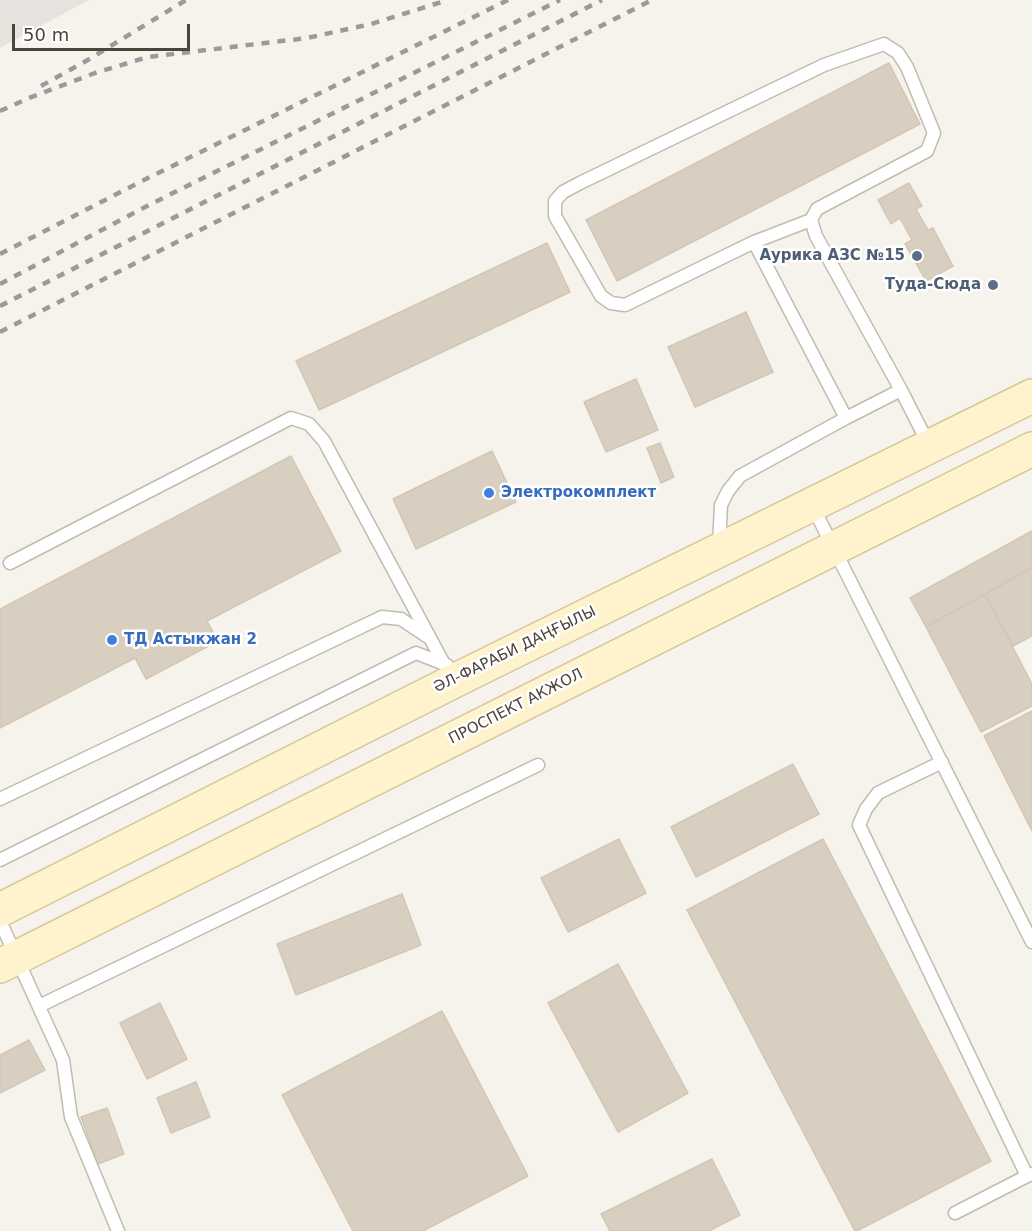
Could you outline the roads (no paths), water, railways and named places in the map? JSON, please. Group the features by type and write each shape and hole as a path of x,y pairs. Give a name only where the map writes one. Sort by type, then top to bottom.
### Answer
{"main road":[{"name":"ӘЛ-ФАРАБИ ДАҢҒЫЛЫ","path":"0,910 456,669 719,550 1032,396"},
{"name":"ПРОСПЕКТ АКЖОЛ","path":"8,961 1032,449"}],"lane":[{"path":"884,44 898,53 907,67 934,133 927,151 818,209 811,220 754,242 625,305 611,303 601,296 555,216 555,201 563,192 580,183 824,65 884,44"},
{"path":"811,220 816,236 930,446"},
{"path":"754,242 846,418"},
{"path":"719,550 721,505 728,491 740,476 901,390"},
{"path":"10,562 291,418 309,424 324,441 429,638 456,669"},
{"path":"812,504 1032,942"},
{"path":"0,799 382,617 401,619 429,638"},
{"path":"0,860 416,653 456,669"},
{"path":"942,762 878,794 866,809 859,825 1030,1175 955,1213"},
{"path":"39,1006 538,765"},
{"path":"0,921 8,961 39,1006 63,1060 71,1117 118,1231"}],"railway":[{"path":"41,86 186,0"},
{"path":"0,111 95,73 148,57 307,38 371,24 448,0"},
{"path":"0,254 508,0"},
{"path":"0,284 149,205 560,0"},
{"path":"0,306 602,0"},
{"path":"0,332 652,0"}],"place":[{"name":"Аурика АЗС №15","path":"917,256"},
{"name":"Туда-Сюда","path":"993,285"},
{"name":"Электрокомплект","path":"489,493"},
{"name":"ТД Астыкжан 2","path":"112,640"}]}
